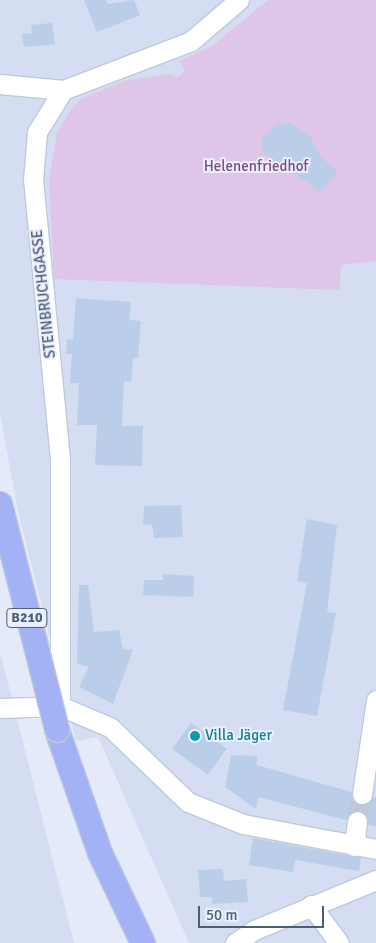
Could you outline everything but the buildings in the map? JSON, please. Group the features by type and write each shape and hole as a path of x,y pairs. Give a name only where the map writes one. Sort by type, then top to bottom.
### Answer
{"main road":[{"name":"B210","path":"0,504 67,763 100,853 143,943"}],"street":[{"path":"0,84 62,90 192,41 239,0"},
{"name":"STEINBRUCHGASSE","path":"60,706 60,460 33,180 37,132 62,90"},
{"path":"362,794 376,700"},
{"path":"0,708 60,706 110,727 188,802 243,824 376,849"},
{"path":"354,846 357,821"},
{"path":"235,943 254,930 376,880"},
{"path":"312,905 339,943"}],"shaded area":[{"path":"0,0 376,0 376,943 189,943 98,737 76,741 19,516 0,414"},
{"path":"0,652 74,943 0,943"}],"green space":[{"name":"Helenenfriedhof","path":"268,0 376,0 376,261 341,265 340,290 54,279 49,178 57,133 72,108 82,98 127,80 170,74 177,78 185,71 179,61 212,46"}],"tunnel":[{"path":"357,821 362,794"}],"place":[{"name":"Villa Jäger","path":"195,736"}]}
